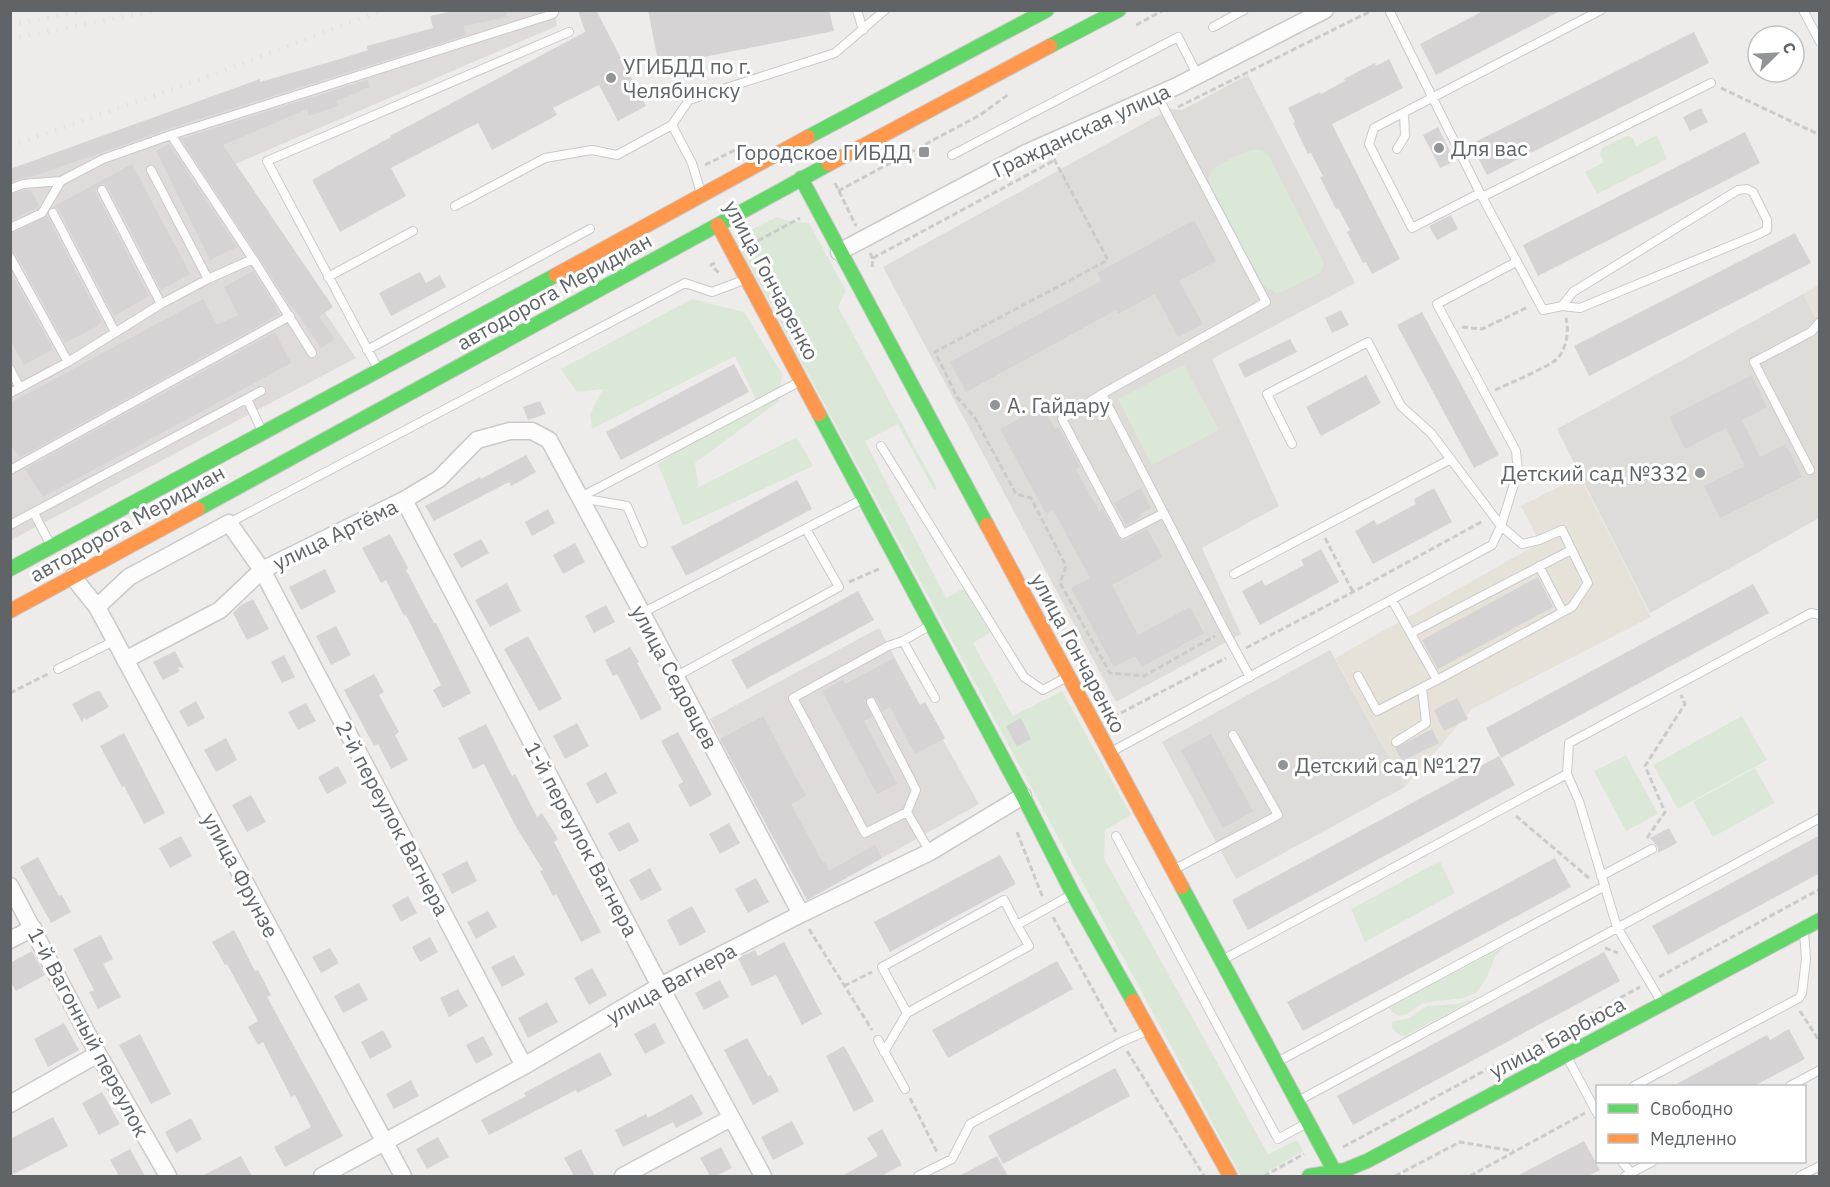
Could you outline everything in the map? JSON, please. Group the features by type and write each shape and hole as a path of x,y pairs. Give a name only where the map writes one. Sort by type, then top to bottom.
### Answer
{"street":[{"name":"автодорога Меридиан","path":"10,610 73,577 793,164 1047,10"},
{"name":"автодорога Меридиан","path":"10,569 378,370 710,211 793,164 1119,10"},
{"name":"Гражданская улица","path":"839,252 1046,143 1160,101 1198,76 1325,10"},
{"name":"улица Гончаренко","path":"793,164 1336,1174"},
{"name":"улица Гончаренко","path":"710,211 1023,796 1073,894 1230,1176"},
{"name":"улица Артёма","path":"126,660 220,610 262,570 404,500 439,479 477,440 510,430 532,431 549,440"},
{"name":"улица Седовцев","path":"549,440 801,914"},
{"name":"1-й переулок Вагнера","path":"404,500 660,986 763,1176"},
{"name":"2-й переулок Вагнера","path":"229,523 262,570 524,1066"},
{"path":"97,607 129,577 229,523"},
{"name":"улица Фрунзе","path":"73,577 97,607 403,1176"},
{"name":"улица Вагнера","path":"322,1176 524,1066 660,986 801,914 930,852 1023,796"},
{"name":"1-й Вагонный переулок","path":"10,886 98,1054 168,1176"},
{"name":"улица Барбюса","path":"1309,1176 1336,1174 1354,1168 1820,920"},
{"path":"10,940 33,928"},
{"path":"10,1104 98,1054"},
{"path":"623,1176 731,1118"}],"lane":[{"path":"10,189 23,184 61,181 103,159 171,135 554,14 555,10"},
{"path":"857,10 863,30"},
{"path":"455,206 545,158 592,150 617,155 672,125 690,100 836,53 885,10"},
{"path":"1213,27 1244,10"},
{"path":"1389,10 1481,195 1543,310 1562,306 1580,308 1767,230 1767,220 1753,192 1747,189 1737,190 1573,292 1562,306"},
{"path":"1601,10 1374,128 1369,144 1412,228 1711,83"},
{"path":"1803,10 1820,42"},
{"path":"378,370 267,161 569,32"},
{"path":"952,155 1178,37 1198,76"},
{"path":"1160,101 1266,302 1062,419 1123,534 1164,513"},
{"path":"1397,150 1405,136 1404,113"},
{"path":"672,125 692,163 710,211"},
{"path":"171,135 254,258 312,353"},
{"path":"151,170 208,279"},
{"path":"10,228 42,213 61,181"},
{"path":"102,190 161,304"},
{"path":"53,213 115,332"},
{"path":"367,350 590,229"},
{"path":"328,277 413,231"},
{"path":"10,257 68,362"},
{"path":"10,393 68,362 161,304 254,258"},
{"path":"1109,753 1492,546 1501,526 1518,471 1516,451 1437,304 1516,262"},
{"path":"229,523 685,283 712,292 748,279"},
{"path":"11,467 290,316"},
{"path":"1810,470 1754,362 1811,332 1820,322"},
{"path":"1292,444 1267,394 1368,342 1401,406 1431,433 1501,526 1522,544 1539,540 1562,530 1588,582 1572,607 1377,711 1358,676"},
{"path":"10,369 20,388"},
{"path":"579,498 801,381"},
{"path":"10,525 261,392"},
{"path":"1102,394 1250,677"},
{"path":"247,399 263,433"},
{"path":"881,446 1024,677 1042,690 1068,677"},
{"path":"1234,574 1451,459"},
{"path":"579,498 627,506 643,543"},
{"path":"642,613 864,498"},
{"path":"34,513 52,547"},
{"path":"675,677 839,587 807,529"},
{"path":"1411,633 1571,550"},
{"path":"1539,566 1563,612"},
{"path":"1392,600 1437,680"},
{"path":"1662,1004 1617,927 1603,887 1579,801 1567,774 1569,744 1811,613 1820,615"},
{"path":"871,702 916,790 907,812 865,832 793,698 888,646 903,641 932,625"},
{"path":"58,669 114,640"},
{"path":"903,641 935,698"},
{"path":"1396,742 1426,723 1422,688"},
{"path":"1172,870 1278,815 1233,735"},
{"path":"1221,961 1567,774"},
{"path":"907,812 930,852"},
{"path":"1297,1101 1820,818"},
{"path":"1116,836 1278,1139 1308,1122"},
{"path":"1601,876 1652,849"},
{"path":"1276,1063 1603,887"},
{"path":"1017,925 1073,894"},
{"path":"884,1052 907,1013 1029,946 1004,900 882,968 907,1013"},
{"path":"1636,1085 1794,1001 1802,993 1806,959 1803,929"},
{"path":"918,1176 952,1159 970,1124 1121,1042 1150,1029"},
{"path":"878,1040 905,1089"},
{"path":"1566,1056 1596,1110"},
{"path":"1792,1085 1820,1070"},
{"path":"1630,1175 1649,1163"},
{"path":"1800,1176 1820,1166"}],"path":[{"path":"1133,27 1164,10"},
{"path":"1160,101 1180,106 1372,10"},
{"path":"1711,83 1820,135"},
{"path":"838,191 980,115 1013,92"},
{"path":"1046,143 1108,260 934,351 957,397 975,418 1016,494 1031,498 1066,566 1060,583 1110,673 1144,676 1225,631"},
{"path":"873,259 1065,156"},
{"path":"1448,326 1482,329 1538,302"},
{"path":"1485,395 1556,360 1564,349 1568,327 1562,306"},
{"path":"1111,718 1494,516"},
{"path":"1320,528 1353,592"},
{"path":"839,587 879,569"},
{"path":"10,693 58,669"},
{"path":"1632,860 1665,812 1645,766 1685,704 1677,686"},
{"path":"1506,807 1603,887"},
{"path":"1343,1147 1820,889"},
{"path":"801,914 878,1040"},
{"path":"1589,942 1637,960"},
{"path":"844,986 882,968"},
{"path":"1794,1001 1820,1042"},
{"path":"905,1089 942,1164"},
{"path":"1470,1176 1596,1110"},
{"path":"1395,1176 1460,1142 1515,1152"}],"shaded area":[{"path":"490,11 555,11 557,26 226,168 356,358 11,540 11,172 173,112"},
{"path":"1248,75 1355,283 1212,359 1279,506 1202,548 1241,634 1116,702 883,267 1170,109 1182,110"},
{"path":"1819,285 1819,325 1803,294"},
{"name":"Детский сад №332","path":"1803,294 1819,325 1819,518 1650,613 1557,429"},
{"path":"1580,476 1651,617 1472,709 1405,787 1335,658 1540,543 1521,506"},
{"path":"879,628 920,705 925,702 945,738 943,740 979,804 807,900 710,719"},
{"name":"Детский сад №127","path":"1330,650 1405,787 1236,879 1162,742"}],"green space":[{"path":"1657,135 1667,159 1597,194 1585,172 1604,162 1600,155 1602,148 1627,136 1633,138 1636,146"},
{"path":"1256,149 1268,155 1324,263 1320,273 1276,293 1264,286 1211,187 1210,180 1211,172 1219,165"},
{"path":"777,217 809,223 846,291 838,307 937,488 934,490 898,424 865,441 946,598 967,587 991,632 973,643 1013,716 1062,691 1131,815 1105,830 1104,858 1268,1154 1297,1140 1303,1151 1260,1176 1241,1176 743,253 746,232"},
{"path":"692,299 744,312 782,374 779,401 695,463 699,487 797,437 813,466 683,526 658,464 756,399 735,356 592,429 590,414 603,389 577,392 561,369"},
{"path":"1184,365 1219,430 1152,465 1118,399"},
{"path":"1742,716 1767,760 1678,809 1653,765"},
{"path":"1626,755 1658,814 1626,831 1594,771"},
{"path":"1755,768 1775,803 1713,837 1693,802"},
{"path":"1440,861 1455,893 1365,942 1351,909"},
{"path":"1505,946 1496,955 1487,977 1476,993 1463,998 1423,1003 1407,1014 1399,1016 1389,1008"},
{"path":"1475,999 1405,1036 1397,1033 1392,1027 1392,1022 1409,1018 1427,1006 1456,1004"}],"building":[{"path":"458,10 506,10 507,17 463,26 466,35 180,125 31,177 10,182 10,169 260,79 260,82 368,51 367,46 433,28 430,16"},
{"path":"578,10 596,10 646,106 618,121 599,85 553,108 557,115 492,150 478,123 391,168 406,196 340,232 312,180 585,32"},
{"path":"648,10 829,10 834,31 659,66"},
{"path":"1485,10 1562,10 1436,75 1420,44"},
{"path":"1694,32 1709,63 1487,175 1471,144"},
{"path":"1389,59 1403,88 1332,124 1400,259 1372,274 1366,262 1363,263 1347,232 1350,230 1338,208 1336,209 1311,153 1308,154 1288,108 1320,92 1321,94 1375,63 1376,66"},
{"path":"367,80 370,87 336,101 338,106 309,116 307,109 223,145 333,307 319,317 335,339 321,348 292,308 181,139"},
{"path":"1701,108 1708,122 1690,131 1683,117"},
{"path":"1438,127 1455,161 1440,168 1423,135"},
{"path":"1745,132 1760,163 1538,276 1523,245"},
{"path":"169,144 237,247 210,260 156,151"},
{"path":"132,164 190,274 161,290 108,187 103,184 99,185 96,193 149,296 114,316 59,210 53,207"},
{"path":"31,190 39,206 10,221 10,195"},
{"path":"1451,215 1458,229 1437,240 1429,226"},
{"path":"47,216 102,322 65,343 16,254 10,251 10,234"},
{"path":"1194,220 1216,261 1179,281 1203,324 1178,337 1155,294 1118,314 1116,310 966,392 950,362 1101,281 1097,273"},
{"path":"1795,233 1811,263 1589,376 1574,346"},
{"path":"10,271 53,349 24,365 10,340"},
{"path":"253,271 280,314 19,458 10,442 10,403 203,299 217,325 238,315 224,287"},
{"path":"420,272 426,283 440,275 446,287 391,316 379,293"},
{"path":"1341,310 1349,325 1332,333 1325,318"},
{"path":"1422,312 1499,455 1474,468 1397,325"},
{"path":"275,332 291,363 43,497 25,469"},
{"path":"1290,339 1297,352 1245,378 1238,364"},
{"path":"734,364 749,392 621,460 606,432"},
{"path":"1366,375 1381,403 1321,436 1306,407"},
{"path":"1752,375 1767,407 1742,420 1760,457 1786,444 1802,477 1720,518 1704,486 1745,466 1726,428 1685,449 1669,417"},
{"path":"540,401 546,414 528,420 523,407"},
{"path":"1042,406 1055,429 1059,427 1080,467 1076,469 1099,511 1103,509 1118,537 1125,540 1147,529 1163,557 1112,585 1138,635 1190,607 1204,633 1142,667 1135,656 1114,667 1071,588 1090,578 1053,510 1046,514 1000,429"},
{"path":"526,455 536,472 511,486 509,482 434,521 425,506"},
{"path":"797,480 812,509 686,576 671,547"},
{"path":"1141,488 1151,508 1140,514 1141,517 1126,525 1114,503"},
{"path":"1434,488 1452,522 1373,564 1355,531 1374,520 1377,525 1416,504 1414,499"},
{"path":"548,509 555,523 532,536 525,522"},
{"path":"390,534 408,568 406,570 471,693 443,708 433,690 441,685 406,615 404,616 386,580 381,583 362,548"},
{"path":"481,539 489,553 461,568 453,554"},
{"path":"575,543 585,562 563,574 553,555"},
{"path":"1321,549 1339,582 1260,625 1242,591 1262,580 1265,586 1304,565 1301,560"},
{"path":"325,569 336,592 301,610 289,587"},
{"path":"1538,577 1553,607 1438,669 1422,640"},
{"path":"507,583 521,611 490,627 475,600"},
{"path":"1753,584 1769,613 1501,758 1486,728"},
{"path":"858,591 874,620 747,689 731,660"},
{"path":"253,599 269,629 247,640 233,613 241,605"},
{"path":"606,605 615,622 594,633 585,616"},
{"path":"336,626 351,655 331,665 316,636"},
{"path":"528,636 562,699 539,711 504,649"},
{"path":"630,647 662,709 641,720 617,674 613,676 605,660"},
{"path":"175,651 184,668 178,667 180,671 163,680 153,662"},
{"path":"284,655 295,677 282,683 271,662"},
{"path":"894,658 920,705 925,702 945,738 915,754 890,707 883,711 875,697 868,697 865,702 872,717 864,721 897,784 877,794 822,691 843,680 845,684"},
{"path":"374,674 384,692 379,695 399,732 395,735 408,760 391,769 378,744 374,746 344,690"},
{"path":"99,690 98,692 100,691 109,707 86,720 84,717 82,722 72,704"},
{"path":"1457,698 1468,719 1444,731 1434,710"},
{"path":"196,701 205,718 188,727 179,711"},
{"path":"306,703 316,721 298,730 288,712"},
{"path":"763,716 806,796 791,804 829,871 875,845 882,858 807,900 720,739"},
{"path":"1021,718 1031,739 1017,747 1006,726"},
{"path":"577,723 589,746 565,759 553,736"},
{"path":"486,724 512,776 515,774 537,817 542,813 558,839 554,842 601,932 581,942 556,894 553,896 540,871 543,870 516,827 484,764 473,769 458,738"},
{"path":"1432,729 1439,743 1402,761 1395,748"},
{"path":"678,732 712,795 690,807 678,785 683,782 661,741"},
{"path":"124,733 165,813 144,824 100,746"},
{"path":"1211,734 1253,811 1223,828 1181,750"},
{"path":"226,738 237,760 216,772 204,750"},
{"path":"1499,756 1515,785 1248,930 1232,900"},
{"path":"338,766 347,783 327,794 318,777"},
{"path":"606,772 617,793 597,804 586,783"},
{"path":"251,795 266,822 247,832 232,805"},
{"path":"629,822 639,841 619,852 608,833"},
{"path":"729,823 740,843 720,854 709,834"},
{"path":"1669,828 1677,843 1658,853 1658,847 1650,838"},
{"path":"1820,835 1820,873 1668,955 1652,926"},
{"path":"181,836 192,856 170,868 159,848"},
{"path":"1000,855 1016,884 890,952 874,922"},
{"path":"38,857 59,896 62,895 71,912 51,923 20,867"},
{"path":"1555,858 1571,887 1303,1031 1287,1002"},
{"path":"467,861 477,881 452,894 442,874"},
{"path":"650,868 662,890 641,901 629,880"},
{"path":"756,878 769,902 748,913 735,889"},
{"path":"408,896 417,913 401,922 392,905"},
{"path":"692,906 706,932 680,946 667,920"},
{"path":"488,911 497,927 476,939 467,922"},
{"path":"234,930 255,971 258,970 271,995 267,997 343,1136 285,1167 274,1147 311,1127 295,1095 291,1097 263,1042 258,1045 248,1027 258,1021 227,964 225,965 212,942"},
{"path":"101,935 113,959 103,964 121,997 98,1009 89,992 94,990 73,949"},
{"path":"430,937 438,952 420,962 412,947"},
{"path":"784,942 822,1014 802,1025 776,975 752,986 738,958 755,950 758,956"},
{"path":"330,948 339,963 321,973 312,957"},
{"path":"32,951 45,975 16,991 10,981 10,963"},
{"path":"1604,952 1620,981 1353,1125 1337,1096"},
{"path":"514,955 525,975 502,987 491,967"},
{"path":"1057,961 1073,989 948,1058 932,1030"},
{"path":"592,968 607,995 589,1005 574,978"},
{"path":"720,980 729,997 704,1010 695,993"},
{"path":"359,983 368,1000 343,1013 334,996"},
{"path":"458,989 468,1006 449,1017 440,998"},
{"path":"547,1002 558,1022 528,1038 518,1018"},
{"path":"64,1023 79,1050 48,1067 34,1039"},
{"path":"655,1023 665,1043 645,1054 634,1034"},
{"path":"1789,1029 1805,1059 1756,1085 1675,1085 1767,1035 1770,1040"},
{"path":"383,1030 392,1047 370,1059 361,1042"},
{"path":"140,1034 171,1094 151,1104 119,1045"},
{"path":"483,1036 493,1055 476,1064 466,1045"},
{"path":"747,1038 779,1091 753,1105 724,1050"},
{"path":"844,1046 874,1101 854,1112 826,1056"},
{"path":"600,1052 612,1075 577,1093 576,1090 489,1135 481,1120 526,1096 524,1093"},
{"path":"1115,1068 1130,1096 1003,1164 988,1136"},
{"path":"411,1080 419,1096 394,1109 386,1094"},
{"path":"102,1092 120,1124 99,1135 82,1103"},
{"path":"692,1094 703,1114 676,1128 673,1122 623,1147 615,1130 646,1114 648,1118"},
{"path":"53,1117 68,1146 10,1176 10,1139"},
{"path":"191,1118 202,1139 176,1153 165,1132"},
{"path":"792,1121 804,1144 773,1160 761,1137"},
{"path":"882,1129 902,1165 881,1176 842,1176 878,1156 867,1138"},
{"path":"438,1137 449,1157 427,1169 416,1149"},
{"path":"1584,1141 1600,1170 1588,1176 1517,1176"},
{"path":"721,1147 732,1168 716,1176 710,1176 700,1158"},
{"path":"130,1149 145,1176 119,1176 110,1160"},
{"path":"581,1149 595,1176 574,1176 564,1158"},
{"path":"241,1156 252,1176 202,1176"},
{"path":"997,1156 1008,1176 959,1176 982,1164"}],"railway":[{"path":"10,25 89,10"},
{"path":"10,39 158,10"},
{"path":"10,146 196,81 383,10"}],"traffic: fast":[{"path":"808,137 1047,10"},
{"path":"1050,46 1119,10"},
{"path":"198,509 829,164"},
{"path":"801,178 987,525"},
{"path":"10,569 556,275"},
{"path":"819,414 1073,894 1133,1001"},
{"path":"1182,887 1337,1176"},
{"path":"1309,1176 1345,1170 1367,1161 1820,920"}],"traffic: slow":[{"path":"829,164 1050,46"},
{"path":"556,275 808,137"},
{"path":"718,225 819,414"},
{"path":"10,611 198,509"},
{"path":"987,525 1182,887"},
{"path":"1133,1001 1230,1176"}],"place":[{"name":"УГИБДД по г. Челябинску","path":"611,78"},
{"name":"Для вас","path":"1439,148"},
{"name":"Городское ГИБДД","path":"924,152"},
{"name":"А. Гайдару","path":"995,405"},
{"name":"Детский сад №332","path":"1700,473"},
{"name":"Детский сад №127","path":"1283,765"}]}
